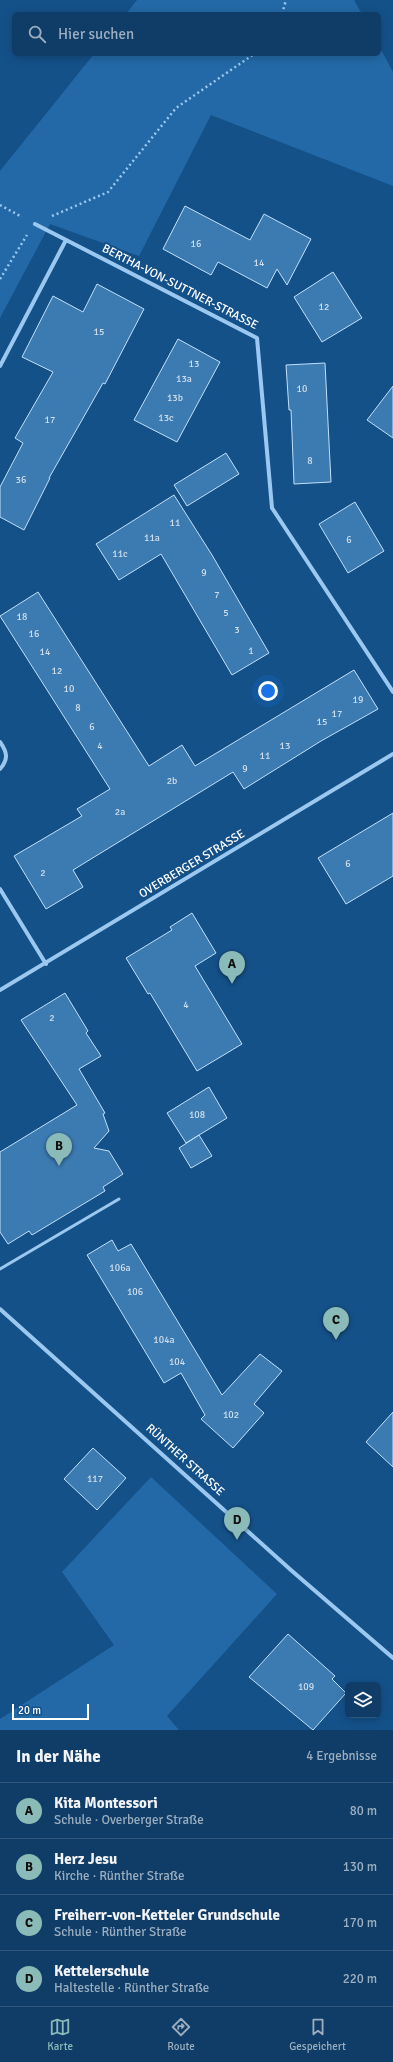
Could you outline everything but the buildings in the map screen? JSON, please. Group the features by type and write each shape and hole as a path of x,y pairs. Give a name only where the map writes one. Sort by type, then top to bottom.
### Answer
{"street":[{"name":"BERTHA-VON-SUTTNER-STRASSE","path":"35,224 257,338 272,508 393,692"},
{"path":"0,366 66,240"},
{"path":"0,742 7,753 6,763 0,769"},
{"name":"OVERBERGER STRASSE","path":"0,990 46,964 393,754"},
{"path":"0,889 46,964"},
{"name":"RÜNTHER STRASSE","path":"0,1308 292,1571 393,1658"}],"lane":[{"path":"0,1269 119,1199"}],"path":[{"path":"283,12 286,0"},
{"path":"0,279 35,224 108,192 176,108 251,56"},
{"path":"0,205 35,224"}],"shaded area":[{"path":"137,0 354,0 361,12 128,12"},
{"path":"381,50 393,72 393,186 211,115 139,256 50,224 0,318 0,171 92,56 381,56"},
{"path":"151,1477 277,1594 167,1716 179,1730 0,1730 0,1719 114,1645 62,1572"}],"place":[{"name":"Kita Montessori","path":"232,984"},
{"name":"Herz Jesu","path":"59,1166"},
{"name":"Freiherr-von-Ketteler Grundschule","path":"336,1340"},
{"name":"Kettelerschule","path":"237,1540"}]}
